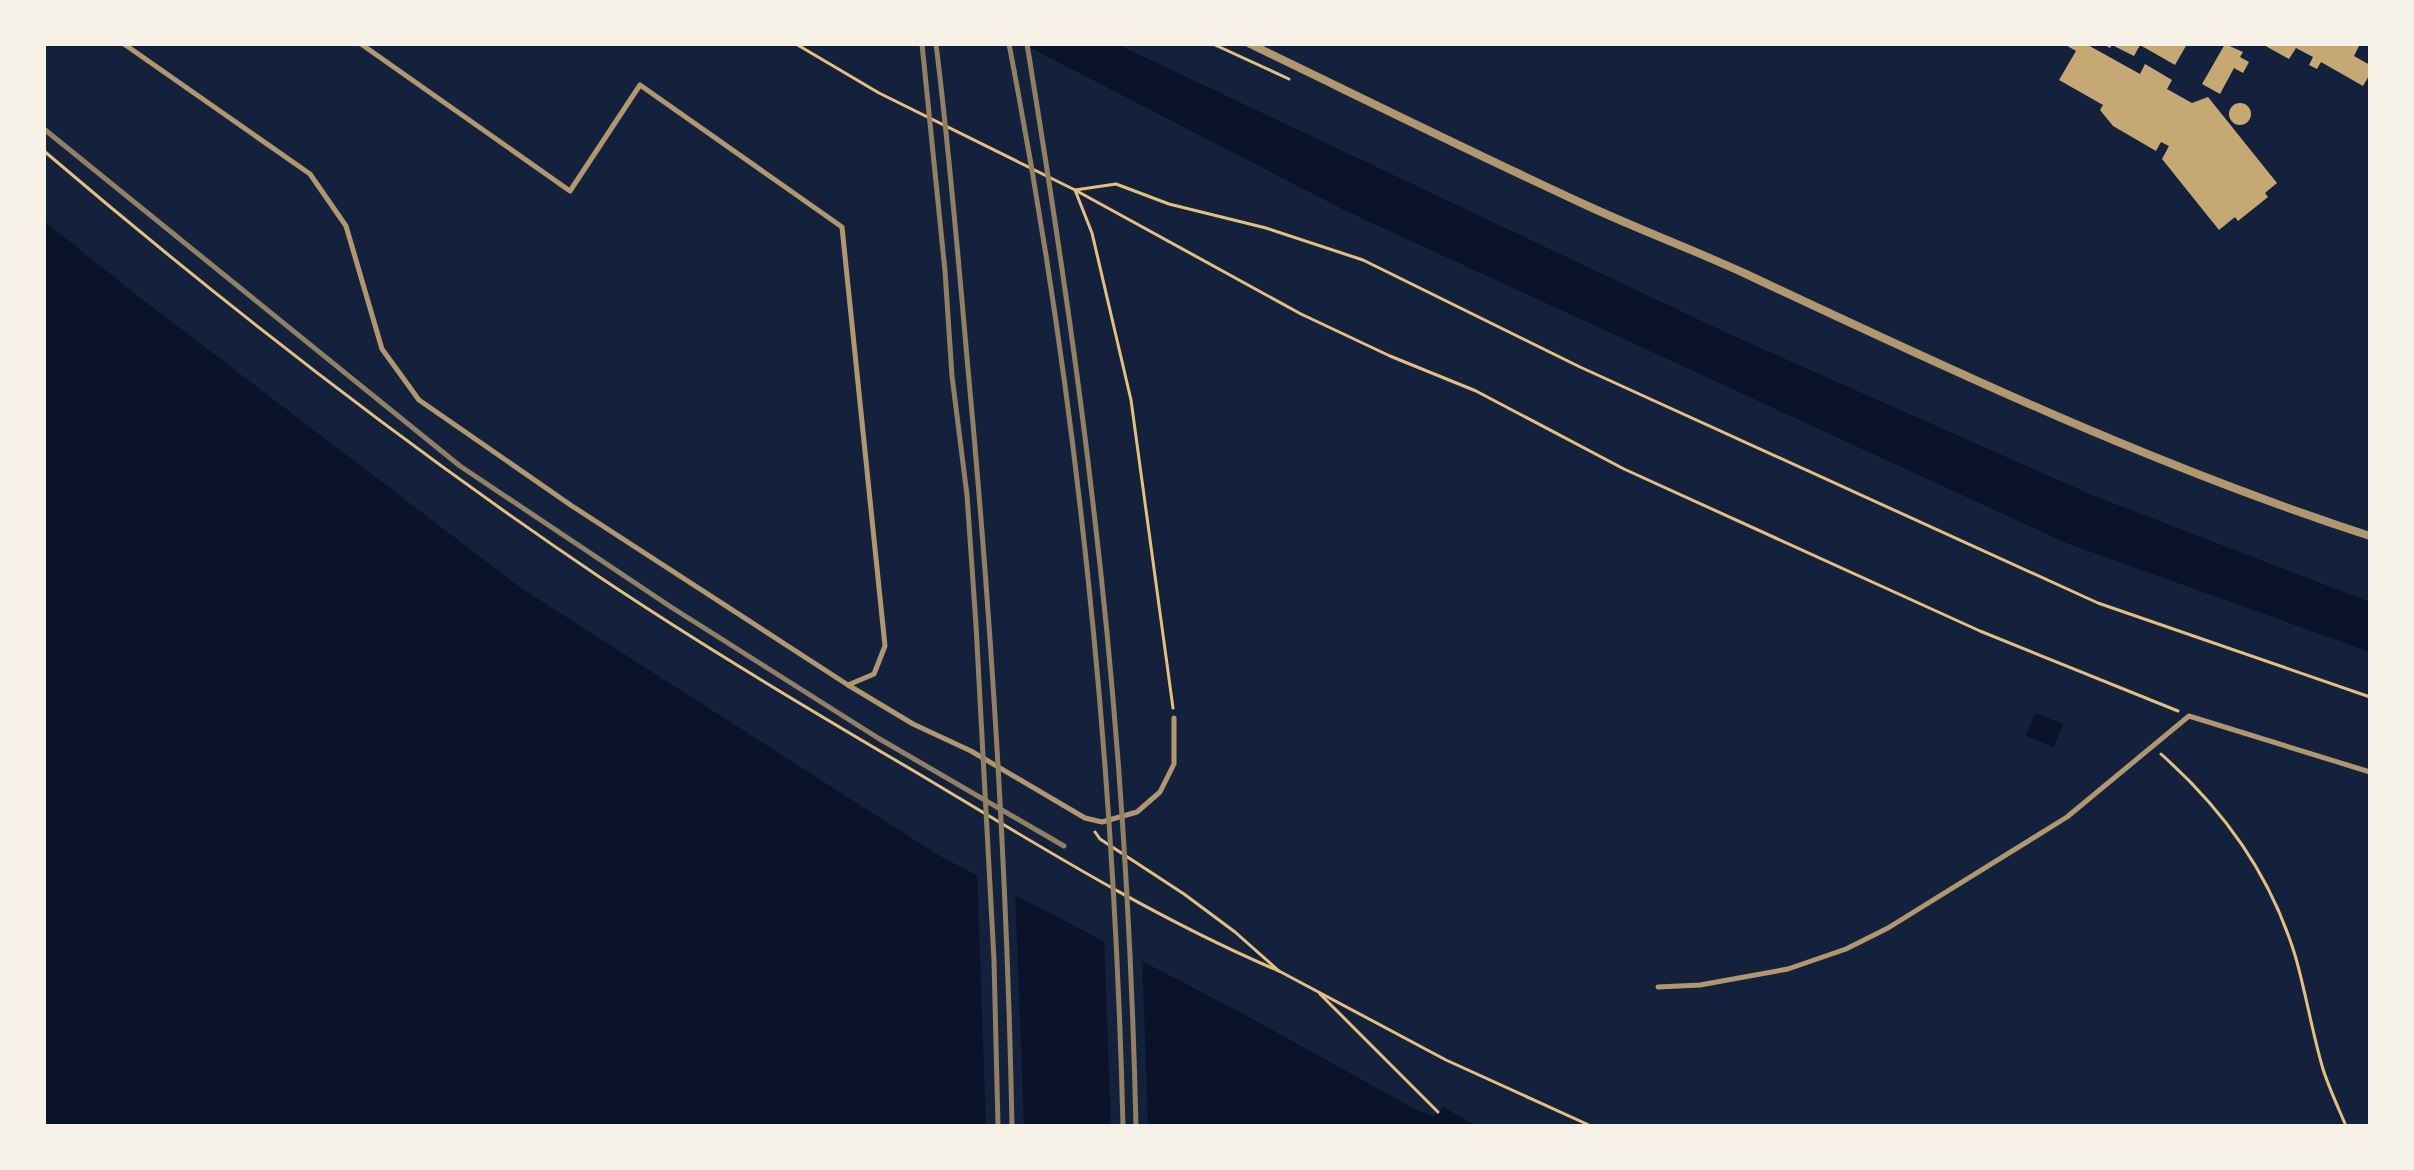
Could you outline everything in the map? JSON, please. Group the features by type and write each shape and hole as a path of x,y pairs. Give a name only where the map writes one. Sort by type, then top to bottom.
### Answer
{"street":[{"path":"1250,44 1590,207 1743,273 1909,352 2101,435 2294,511 2370,536"}],"lane":[{"path":"124,44 310,174 346,226 382,349 419,400 572,506 848,685 913,724 971,751 1085,818 1102,822 1137,812 1160,792 1174,764 1174,718"},
{"path":"361,44 570,191 640,85 842,227 885,646 874,674 848,685"},
{"path":"1658,987 1700,985 1788,969 1846,949 1888,928 2067,817 2189,716 2370,772"}],"path":[{"path":"796,44 879,93 1075,190 1301,314 1390,356 1476,391 1624,469 1980,631 2189,716"},
{"path":"44,151 158,248 367,413 602,579 833,723 1049,851 1230,950 1279,971 1446,1060 1591,1126"},
{"path":"1075,190 1116,184 1169,204 1266,228 1363,260 1580,367 2098,603 2370,697"},
{"path":"1075,190 1092,233 1131,400 1174,718"},
{"path":"2152,746 2188,778 2224,819 2267,887 2294,953 2323,1069 2346,1126"},
{"path":"1085,818 1100,839 1197,903 1279,971"},
{"path":"1317,991 1438,1112"}],"water":[{"path":"1023,44 1117,44 1727,333 2092,495 2370,602 2370,652 2066,543 1346,211"},
{"path":"44,221 521,588 938,855 1238,1011 1417,1110 1434,1116 1443,1107 1477,1126 44,1126"},
{"path":"2035,713 2063,724 2054,747 2026,736"}],"pier":[{"path":"977,870 1015,890 1024,1126 986,1126"},
{"path":"1104,937 1142,956 1148,1126 1111,1126"}],"building":[{"path":"2064,44 2086,44 2140,74 2145,64 2172,80 2167,89 2192,103 2208,97 2277,183 2265,193 2268,197 2238,221 2235,217 2219,230 2162,159 2169,146 2161,142 2156,151 2113,126 2100,110 2103,105 2059,80 2076,51"},
{"path":"2103,44 2187,44 2175,65 2140,45 2134,56"},
{"path":"2225,44 2243,52 2240,57 2249,62 2243,73 2234,68 2220,94 2202,84"},
{"path":"2262,44 2360,44 2354,56 2370,65 2370,74 2363,86 2321,62 2317,69 2309,65 2313,57 2296,48 2289,59"},
{"path":"2240,103 2248,106 2251,114 2248,122 2240,125 2232,122 2229,114 2232,106"}],"railway":[{"path":"922,44 945,271 952,376 967,495 994,960 998,1126"},
{"path":"936,44 957,240 990,645 1002,837 1012,1126"},
{"path":"1009,44 1055,312 1088,583 1111,854 1123,1126"},
{"path":"1027,44 1077,376 1108,646 1131,966 1136,1126"},
{"path":"44,129 460,466 671,607 878,738 1064,846"}]}
